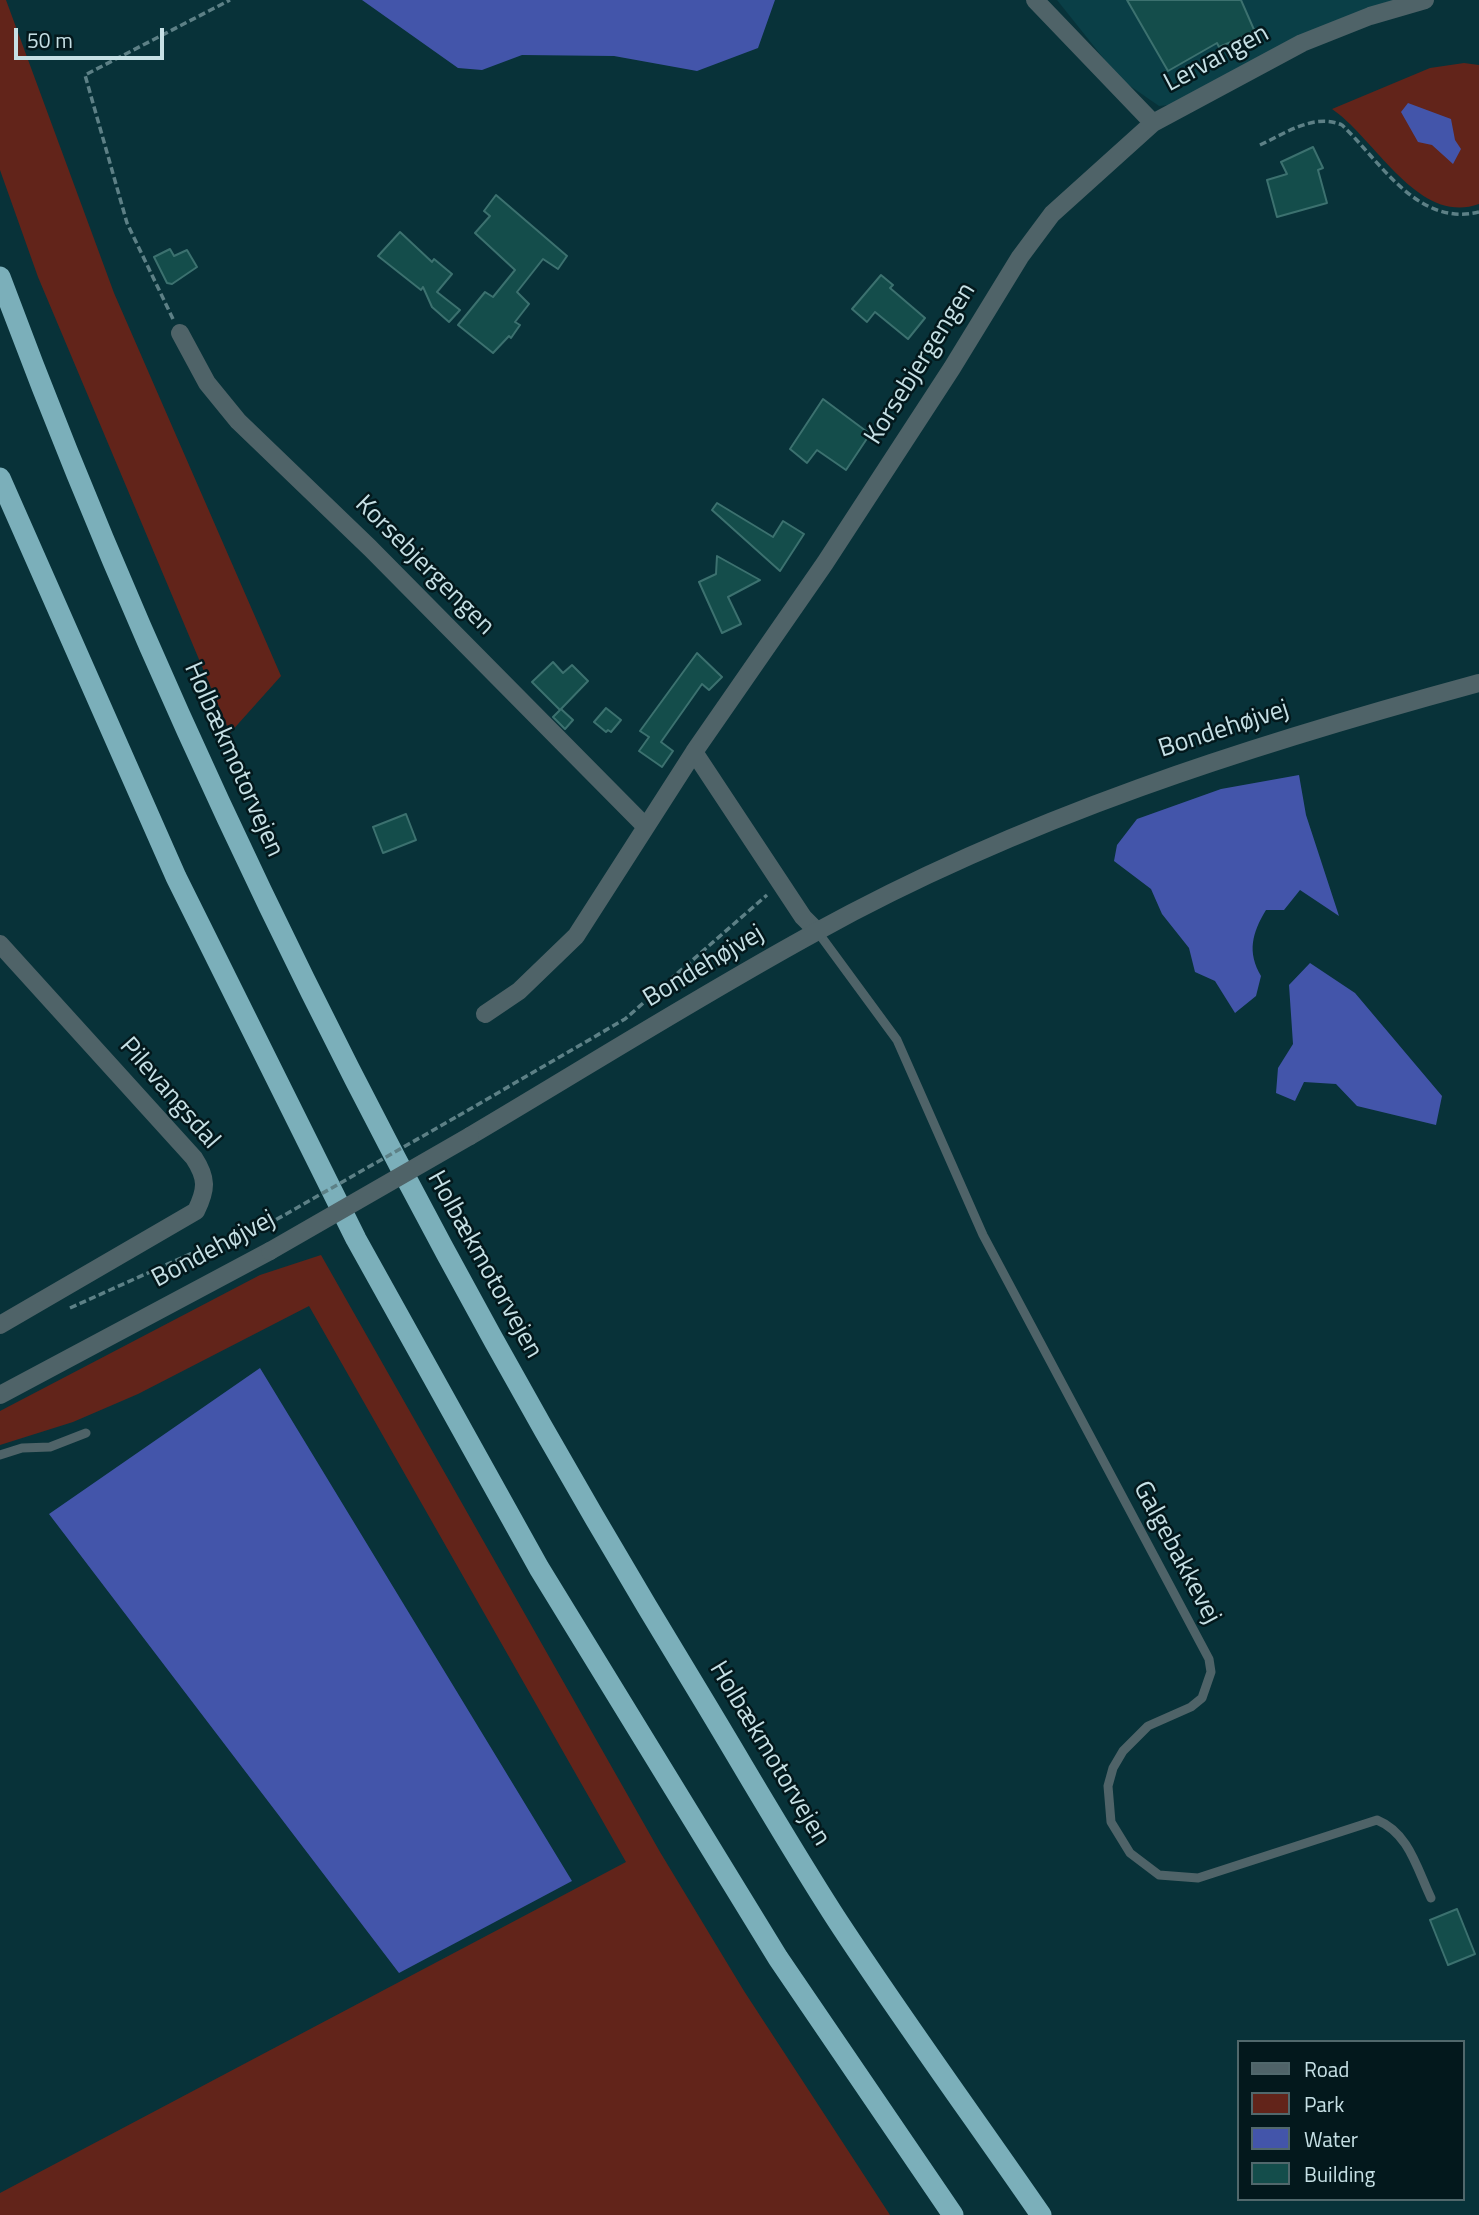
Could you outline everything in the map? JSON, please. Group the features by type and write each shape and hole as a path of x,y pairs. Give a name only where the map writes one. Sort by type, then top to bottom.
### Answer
{"highway":[{"name":"Holbækmotorvejen","path":"0,277 50,406 240,847 418,1204 601,1533 832,1911 1041,2215"},
{"path":"0,478 176,877 356,1239 539,1568 770,1946 953,2215"}],"street":[{"name":"Lervangen","path":"1035,0 1153,123"},
{"name":"Lervangen","path":"1052,214 1153,123 1302,43 1370,16 1425,0"},
{"name":"Korsebjergengen","path":"485,1014 519,991 576,936 694,752 786,622 952,368 1020,257 1052,214"},
{"name":"Korsebjergengen","path":"180,333 207,383 238,421 370,548 646,827"},
{"name":"Bondehøjvej","path":"0,1395 270,1251 817,931 1035,828 1152,781 1310,729 1479,683"},
{"path":"694,752 803,917 817,931"},
{"name":"Pilevangsdal","path":"0,944 194,1157 206,1175 205,1193 196,1211 0,1325"}],"lane":[{"name":"Galgebakkevej","path":"817,931 897,1040 983,1234 1209,1659 1211,1672 1202,1698 1191,1707 1149,1726 1123,1751 1113,1768 1108,1786 1111,1822 1130,1853 1159,1875 1198,1878 1377,1820 1391,1826 1403,1838 1431,1898"},
{"path":"0,1455 22,1448 50,1447 86,1433"}],"path":[{"path":"180,333 127,223 85,75 230,0"},
{"path":"1260,145 1307,124 1331,120 1342,125 1407,192 1429,208 1450,215 1479,212"},
{"path":"64,1311 190,1254 232,1244 625,1018 781,881"}],"shaded area":[{"path":"1057,0 1399,0 1179,104 1159,106 1120,79"}],"green space":[{"path":"0,0 6,0 114,293 281,676 230,733 38,277 0,170"},
{"path":"1464,63 1479,65 1479,204 1457,207 1436,203 1417,192 1332,109 1430,68"},
{"path":"321,1255 660,1852 744,1991 890,2215 0,2215 0,2193 626,1862 309,1306 138,1394 73,1422 0,1445 0,1411 260,1275"}],"water":[{"path":"362,0 775,0 758,48 697,71 614,56 522,55 482,70 458,68"},
{"path":"1408,103 1451,119 1455,140 1461,149 1453,164 1432,145 1418,142 1401,112"},
{"path":"1299,775 1306,815 1339,916 1300,890 1284,910 1266,910 1257,927 1253,943 1254,959 1261,976 1256,996 1235,1013 1215,981 1195,972 1189,948 1162,914 1151,889 1114,861 1117,845 1137,819 1221,789"},
{"path":"1310,963 1355,993 1442,1096 1436,1125 1357,1106 1336,1084 1304,1082 1295,1101 1276,1093 1278,1068 1293,1044 1289,985"},
{"path":"260,1368 572,1881 399,1973 49,1514"}],"building":[{"path":"1127,0 1241,0 1255,32 1219,47 1217,43 1168,71"},
{"path":"1313,147 1323,168 1318,170 1327,203 1277,217 1267,180 1287,174 1281,162"},
{"path":"496,195 567,256 558,269 543,259 517,292 529,304 515,322 520,325 511,338 509,336 493,353 458,325 485,292 493,297 515,270 475,233 490,216 484,211"},
{"path":"400,232 432,262 434,259 452,274 437,292 460,310 449,322 432,307 423,287 421,290 378,256"},
{"path":"170,249 174,256 187,250 197,267 172,284 167,283 154,257"},
{"path":"881,275 893,285 890,288 925,318 908,339 875,312 867,322 852,309"},
{"path":"823,399 870,434 846,470 817,450 807,463 790,449"},
{"path":"717,503 773,537 783,521 804,534 780,571 712,510"},
{"path":"717,556 760,580 728,597 741,624 722,633 699,582 716,574"},
{"path":"697,653 722,677 709,690 702,684 661,742 673,751 662,767 639,751 649,737 640,731"},
{"path":"553,662 563,673 572,665 588,681 561,709 573,720 565,729 553,717 560,710 532,682"},
{"path":"606,708 621,720 611,732 606,732 594,722"},
{"path":"406,814 416,840 383,853 373,827"},
{"path":"1457,1909 1475,1954 1448,1965 1430,1920"}]}
